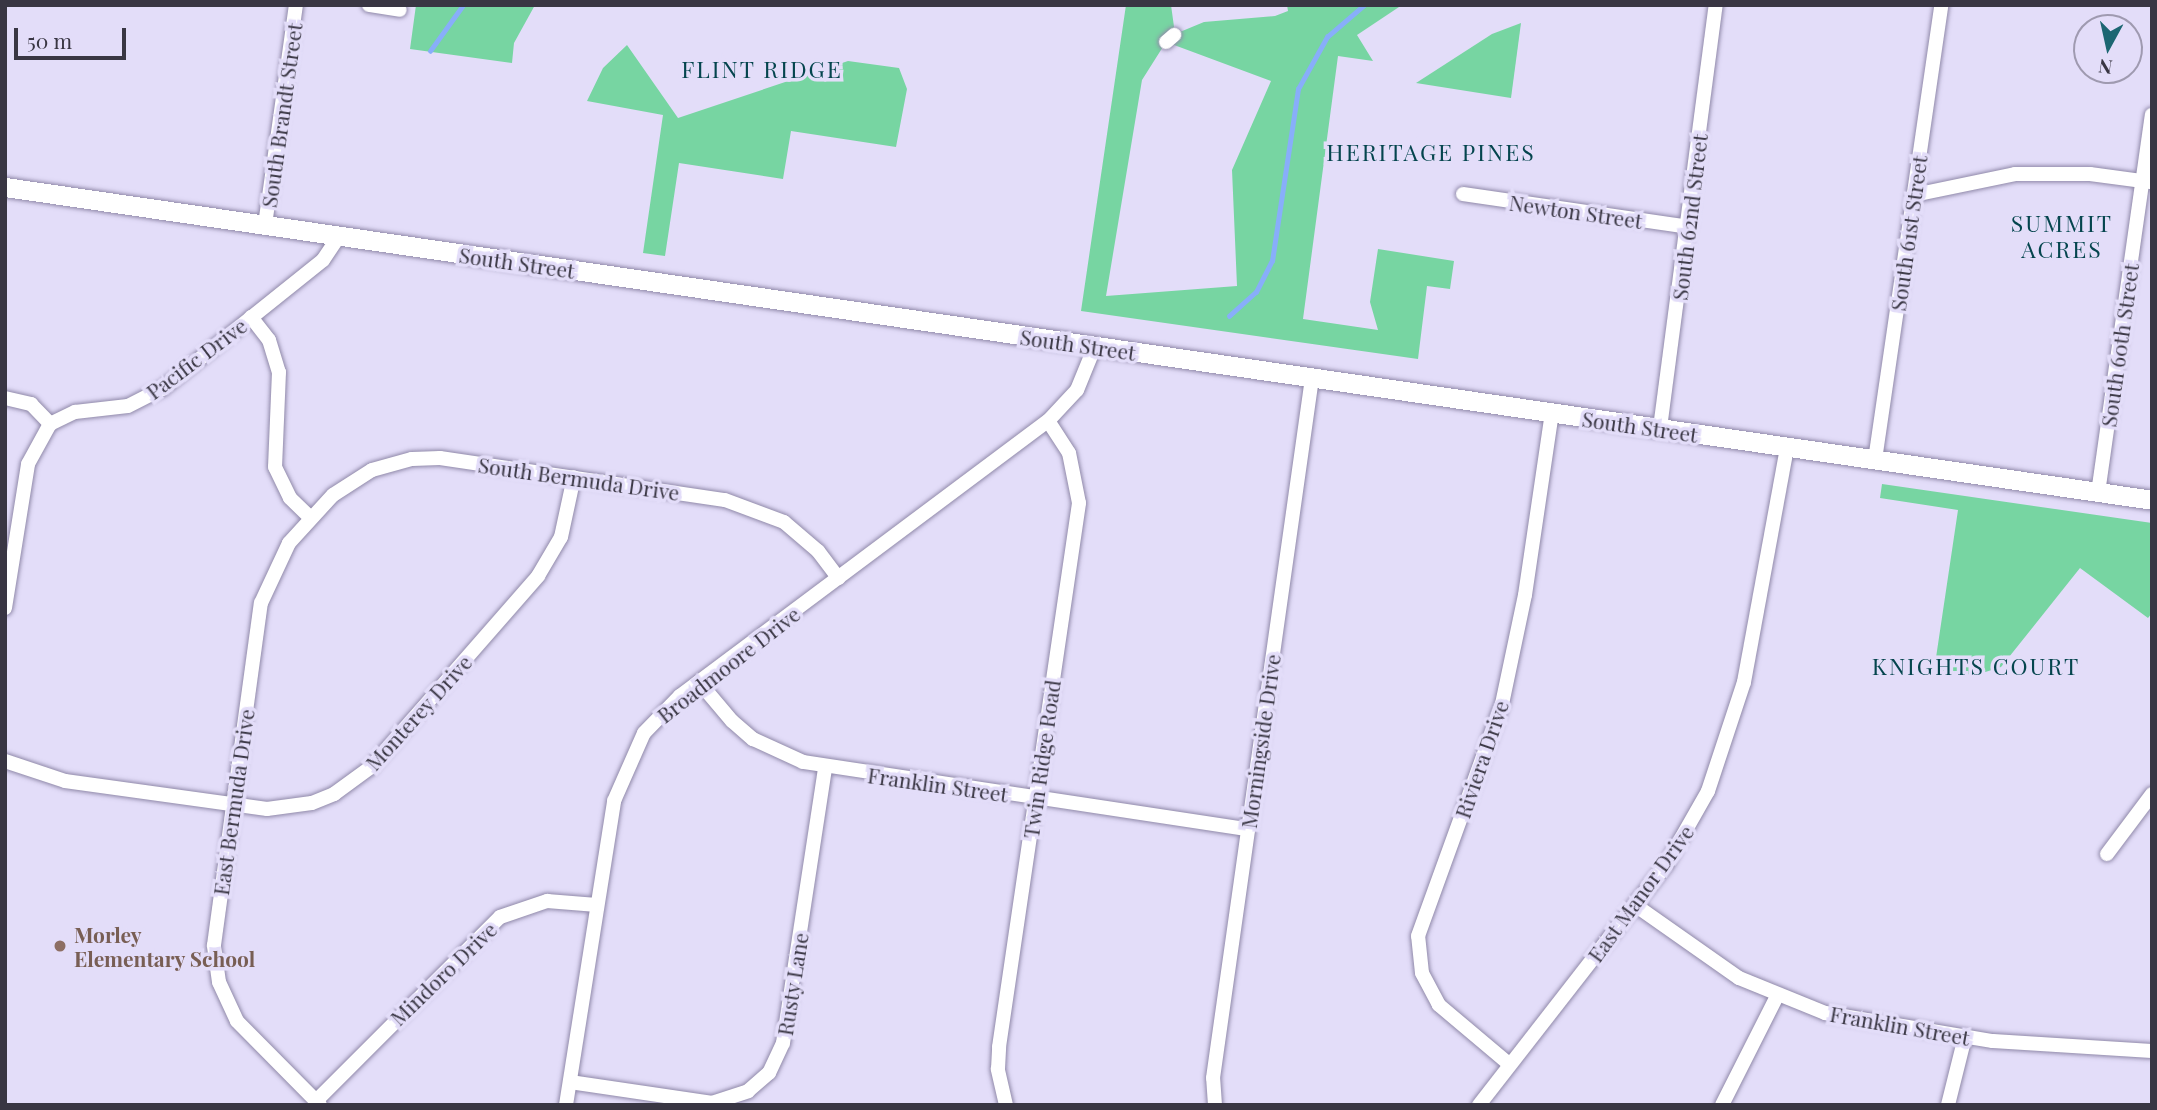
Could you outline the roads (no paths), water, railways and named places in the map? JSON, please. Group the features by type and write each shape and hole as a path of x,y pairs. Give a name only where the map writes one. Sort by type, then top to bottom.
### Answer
{"main road":[{"name":"South Street","path":"5,187 2152,500"}],"street":[{"name":"South Brandt Street","path":"265,225 296,5"},
{"path":"369,5 400,10"},
{"name":"South 62nd Street","path":"1660,428 1716,5"},
{"name":"South 61st Street","path":"1875,460 1941,5"},
{"name":"South 60th Street","path":"2098,493 2147,181 2152,115"},
{"path":"1914,195 2015,174 2090,174 2147,181"},
{"name":"Newton Street","path":"1463,194 1688,227"},
{"name":"Pacific Drive","path":"50,424 75,412 112,409 146,398 323,260 339,236"},
{"path":"251,317 269,340 279,372 275,467 290,498 311,518"},
{"name":"Broadmoore Drive","path":"566,1105 614,801 630,757 662,712 699,682 1048,421 1077,390 1095,346"},
{"name":"Morningside Drive","path":"1215,1105 1213,1078 1312,378"},
{"path":"5,398 32,404 50,424 28,464 5,608"},
{"name":"Riviera Drive","path":"1509,1064 1439,1006 1422,973 1418,936 1502,704 1523,608 1552,413"},
{"name":"Twin Ridge Road","path":"1006,1105 998,1069 999,1047 1079,503 1069,453 1048,421"},
{"name":"East Manor Drive","path":"1479,1105 1635,905 1689,829 1723,756 1744,682 1787,447"},
{"name":"South Bermuda Drive","path":"311,518 351,481 412,459 440,458 725,500 760,510 802,536 838,578"},
{"name":"Monterey Drive","path":"5,761 65,781 232,805 267,809 312,803 354,782 371,767 538,576 561,537 574,477"},
{"name":"East Bermuda Drive","path":"311,518 277,562 261,603 214,945 219,982 248,1036 318,1103"},
{"name":"Franklin Street","path":"699,682 732,721 753,739 777,752 825,767 1248,830"},
{"name":"Rusty Lane","path":"570,1082 712,1103 748,1091 769,1073 783,1043 825,767"},
{"path":"2107,854 2152,794"},
{"name":"Mindoro Drive","path":"318,1103 500,917 547,901 597,905"},
{"name":"Franklin Street","path":"1635,905 1707,959 1777,996 1866,1022 2057,1048 2152,1051"},
{"path":"1721,1105 1777,996"},
{"path":"1948,1105 1965,1037"}],"waterway":[{"path":"430,51 463,5"},
{"path":"1229,316 1256,292 1272,261 1298,89 1327,37 1364,5"}],"place":[{"name":"Morley Elementary School","path":"60,946"}],"district":[{"name":"FLINT RIDGE","path":"762,69"},
{"name":"HERITAGE PINES","path":"1431,152"},
{"name":"SUMMIT ACRES","path":"2062,236"},
{"name":"KNIGHTS COURT","path":"1976,666"}]}
